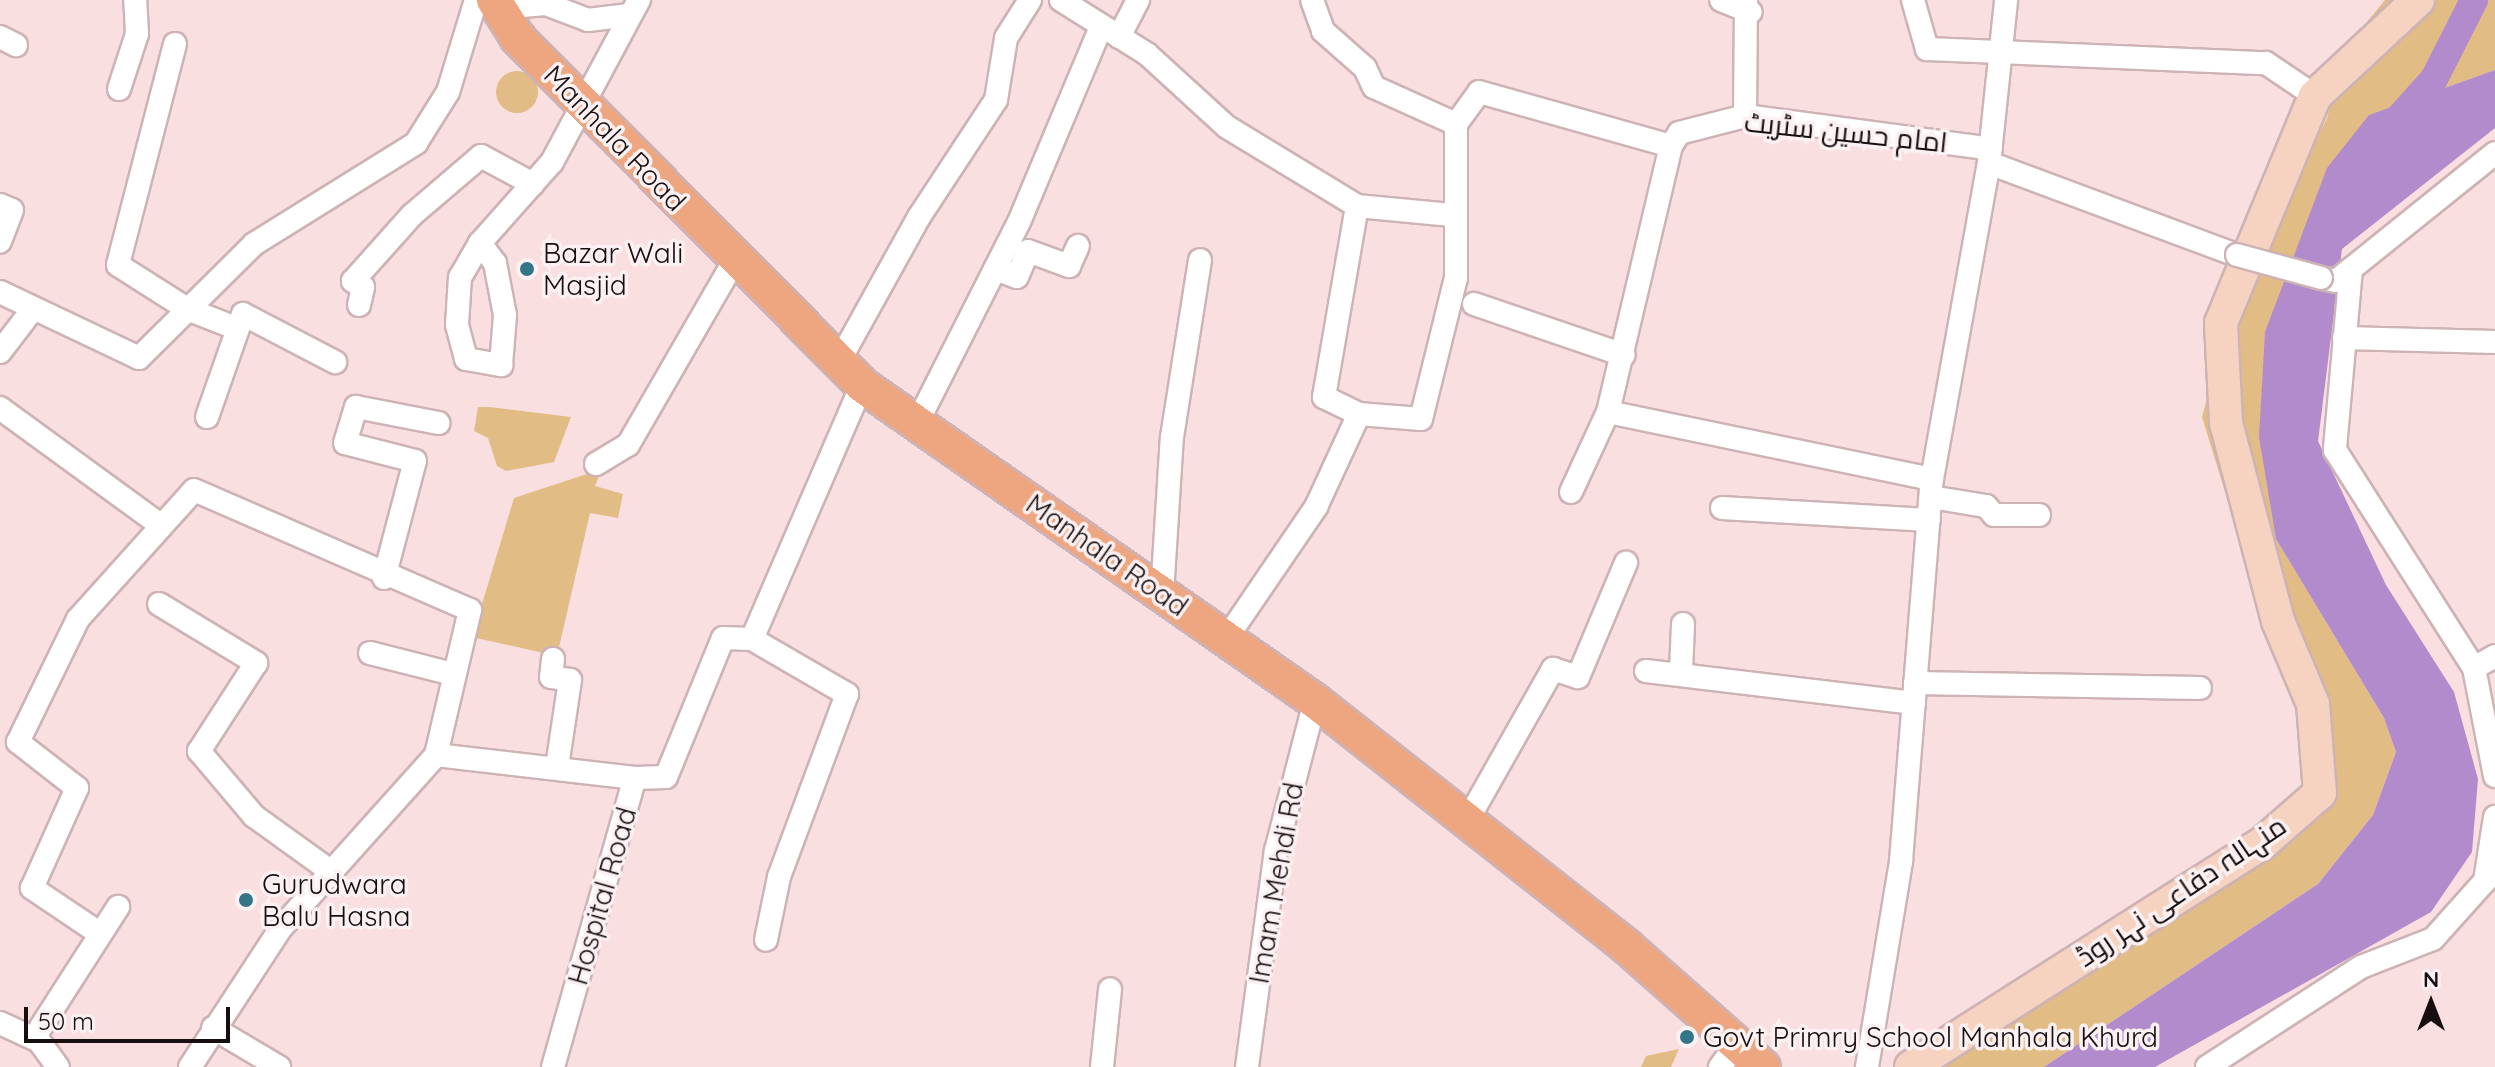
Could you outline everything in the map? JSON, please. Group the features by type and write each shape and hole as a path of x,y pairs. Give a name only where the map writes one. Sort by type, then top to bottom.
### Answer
{"main road":[{"name":"Manhala Road","path":"490,3 583,105 850,374 1315,701 1467,821 1728,1055 1763,1067"}],"street":[{"path":"119,89 137,34 135,0"},
{"path":"766,940 779,877 847,694 752,639 850,374 919,217 996,100 1006,38 1030,0"},
{"path":"1061,0 1110,32 1227,127 1357,206 1452,215"},
{"path":"917,423 1110,32 1138,0"},
{"path":"1312,0 1323,31 1365,68 1374,87 1456,124"},
{"path":"1721,0 1749,6 1745,116"},
{"path":"1913,0 1927,49 2266,63 2315,96"},
{"path":"1867,1067 1901,861 1931,499 1990,156 2006,0"},
{"name":"منہالہ دفاعی نہر روڈ","path":"1911,1067 2264,842 2320,793 2313,704 2278,621 2226,423 2221,323 2315,96 2418,0"},
{"path":"0,292 139,358 254,244 416,143 448,92 490,3 546,4 588,20 634,8"},
{"path":"480,243 495,263 505,315 501,365 466,359 457,325 460,277 480,243 533,184 583,105 634,8"},
{"path":"175,44 118,265 187,309 236,328"},
{"path":"1357,206 1324,397 1359,414 1421,419 1456,278 1456,124 1479,92 1671,146 1624,355 1608,412 1571,492"},
{"name":"امام حسین سٹریٹ","path":"1671,146 1679,133 1745,116 1990,156 2237,255 2336,281 2351,269"},
{"path":"2495,153 2351,269 2335,450 2474,668 2495,776"},
{"path":"359,305 363,287 353,281 412,215 481,156 533,184"},
{"path":"0,205 12,210 0,242"},
{"path":"995,269 1017,277 1028,251 1069,266 1078,246"},
{"path":"596,464 628,445 735,260"},
{"path":"1162,594 1172,437 1200,260"},
{"path":"1474,304 1624,355"},
{"path":"0,352 33,309"},
{"path":"207,417 243,314 335,362"},
{"path":"2344,338 2495,342"},
{"path":"384,578 415,461 345,443 356,407 438,423"},
{"path":"0,408 159,524"},
{"path":"1608,412 1931,499 1986,506 1994,515 2039,515"},
{"path":"1226,639 1316,507 1359,414"},
{"path":"99,933 32,888 77,788 18,742 78,619 159,524 194,490 384,578 470,610 436,755 281,928 190,1067"},
{"path":"1722,508 1931,499"},
{"path":"1467,821 1553,669 1578,677 1626,563"},
{"path":"159,604 256,663 199,751 254,816 333,873"},
{"path":"1681,672 1683,624"},
{"name":"Hospital Road","path":"553,1067 635,778 666,777 723,638 752,639"},
{"path":"370,653 453,674"},
{"path":"2474,668 2495,656"},
{"path":"553,659 551,677 570,680 557,767"},
{"path":"1646,671 1915,693 2200,688"},
{"name":"Imam Mehdi Rd","path":"1247,1067 1276,851 1315,701"},
{"path":"436,755 635,778"},
{"path":"2207,1067 2361,967 2433,939 2485,881 2495,817"},
{"path":"41,1027 118,907"},
{"path":"1102,1067 1110,989"},
{"path":"0,1023 39,1041 58,1067"},
{"path":"213,1028 279,1067"}],"shaded area":[{"path":"2385,0 2495,0 2495,70 2370,115 2276,539 2384,718 2396,752 2373,815 2318,884 2044,1067 1930,1067 2332,795 2287,620 2233,518 2202,417 2227,323 2327,118 2345,49"},
{"path":"2495,70 2495,128 2342,249 2318,441 2386,585 2454,692 2478,779 2472,852 2431,912 2155,1067 2044,1067 2318,884 2373,815 2396,752 2384,718 2276,539 2259,437 2265,332 2327,168 2369,115"},
{"path":"517,71 532,77 538,92 532,107 517,113 502,107 496,92 502,77"},
{"path":"478,407 571,417 554,462 506,471 497,466 488,438 474,431"},
{"path":"602,469 595,486 623,494 618,518 590,513 557,656 472,637 514,498"},
{"path":"1679,1049 1671,1067 1641,1067 1646,1056"}],"waterway":[{"path":"2389,129 2434,79 2474,0"}],"place":[{"name":"Bazar Wali Masjid","path":"527,269"},
{"name":"Gurudwara Balu Hasna","path":"246,900"},
{"name":"Govt Primry School Manhala Khurd","path":"1687,1037"}]}
